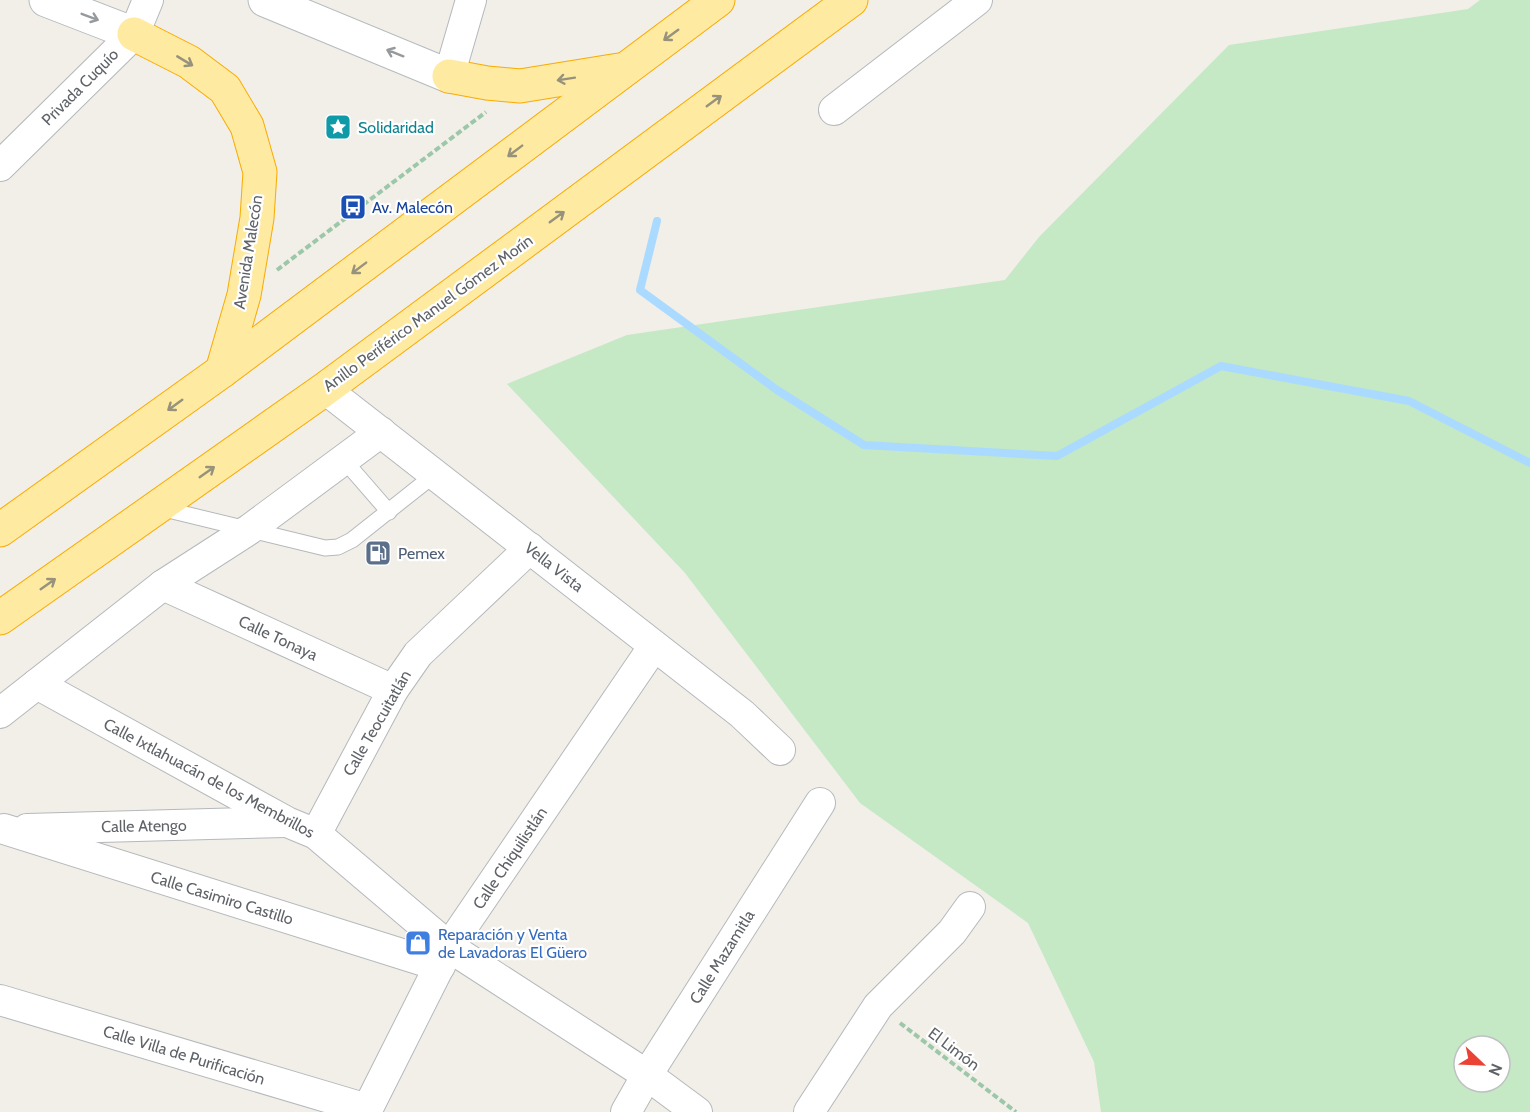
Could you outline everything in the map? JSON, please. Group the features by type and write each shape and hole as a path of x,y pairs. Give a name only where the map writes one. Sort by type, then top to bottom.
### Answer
{"highway":[{"path":"0,530 222,371 718,0"},
{"name":"Anillo Periférico Manuel Gómez Morín","path":"0,618 325,389 851,0"},
{"name":"Avenida Malecón","path":"134,34 189,62 225,89 248,126 260,172 257,218 244,295 222,371"},
{"path":"449,76 520,86 623,69"}],"main road":[{"name":"Avenida Malecón","path":"46,0 134,34"},
{"path":"265,0 449,76"}],"street":[{"name":"Privada Cuquío","path":"6,154 134,34 148,0"},
{"path":"449,76 471,0"},
{"path":"834,110 977,0"},
{"name":"Vella Vista","path":"325,389 742,714 780,750"},
{"path":"0,713 163,585 250,529 381,432"},
{"name":"Calle Teocuitatlán","path":"316,834 393,690 418,654 530,548"},
{"name":"Calle Tonaya","path":"163,585 393,690"},
{"name":"Calle Chiquilistlán","path":"367,1111 444,957 654,646"},
{"name":"Calle Ixtlahuacán de los Membrillos","path":"37,684 287,822 316,834 444,957 647,1075 697,1112"},
{"name":"Calle Mazamitla","path":"626,1112 647,1075 820,803"},
{"name":"Calle Atengo","path":"2,829 287,822"},
{"name":"Calle Casimiro Castillo","path":"2,829 444,957"},
{"path":"809,1112 878,1006 952,932 970,907"},
{"name":"Calle Villa de Purificación","path":"0,1000 367,1111"}],"lane":[{"path":"343,459 389,512"},
{"path":"156,507 325,548 338,547 352,540 434,475"}],"path":[{"path":"244,295 520,86"},
{"name":"El Limón","path":"878,1006 1016,1112"}],"green space":[{"path":"1480,0 1530,0 1530,1112 1101,1112 1094,1062 1028,923 860,803 685,573 507,384 627,335 1005,280 1039,237 1229,45 1468,9"}],"waterway":[{"path":"657,221 640,290 777,390 864,445 1057,456 1221,366 1409,401 1530,463"}],"place":[{"name":"Solidaridad","path":"338,127"},
{"name":"Av. Malecón","path":"353,207"},
{"name":"Pemex","path":"378,553"},
{"name":"Reparación y Venta de Lavadoras El Güero","path":"418,943"}]}
